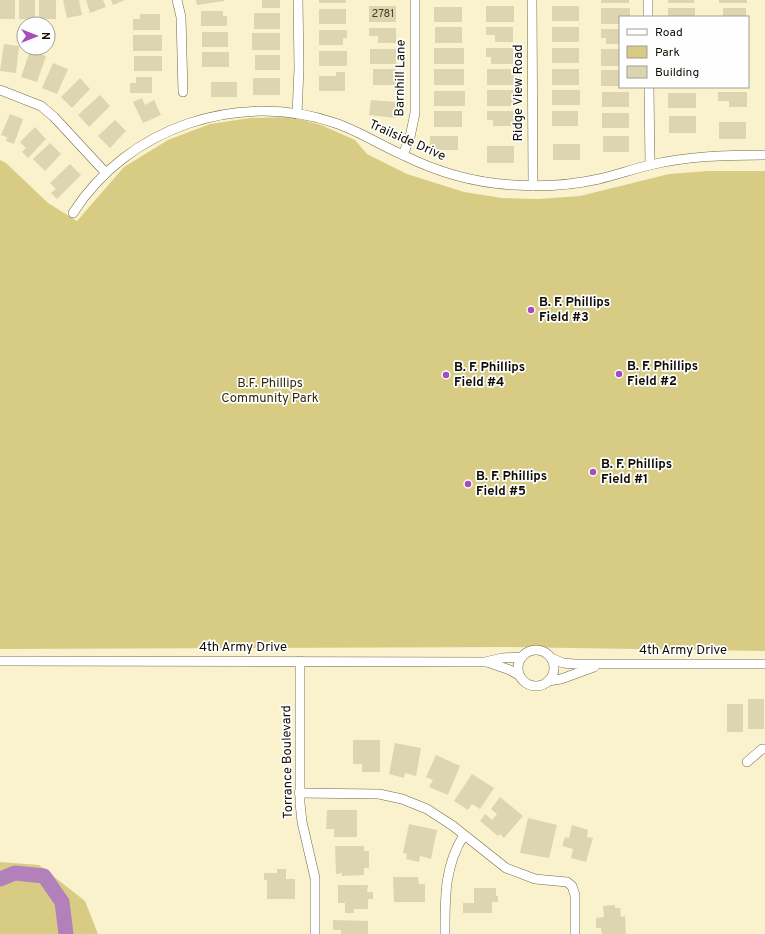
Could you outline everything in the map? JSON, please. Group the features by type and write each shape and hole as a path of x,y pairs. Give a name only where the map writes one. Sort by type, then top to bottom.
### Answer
{"street":[{"path":"177,0 181,17 183,92"},
{"path":"297,114 299,68 298,0"},
{"name":"Barnhill Lane","path":"403,155 410,137 415,113 415,0"},
{"name":"Ridge View Road","path":"532,0 533,186"},
{"path":"648,0 648,16"},
{"path":"649,88 650,165"},
{"path":"0,90 41,106 54,117 105,172"},
{"name":"Trailside Drive","path":"73,213 86,192 105,172 140,147 192,122 246,112 268,111 297,114 337,124 426,165 472,179 513,185 533,186 581,182 650,165 704,157 765,155"},
{"name":"4th Army Drive","path":"0,661 485,662 502,658 522,657 528,652 539,650 548,654 551,658 570,664 765,664"},
{"path":"520,676 519,663 522,657"},
{"path":"548,681 554,668 551,658"},
{"name":"Torrance Boulevard","path":"300,661 299,793 302,822 315,878 315,934"},
{"name":"4th Army Drive","path":"485,662 506,668 533,685 561,679 600,664"},
{"path":"747,762 762,749 765,749"},
{"path":"299,793 362,793 395,798 415,804 433,813 464,835 492,859 511,871 540,880 567,882 572,886 575,895 575,934"},
{"path":"445,934 445,892 448,870 464,835"}],"green space":[{"name":"B.F. Phillips Community Park","path":"292,117 321,125 355,140 367,154 407,174 464,192 502,198 538,199 580,196 669,174 708,171 765,171 765,651 507,647 0,649 0,160 6,163 48,203 77,221 124,167 168,140 210,124 250,118"},
{"path":"0,862 39,865 85,901 98,934 0,934"}],"building":[{"path":"0,0 15,0 15,19 0,19"},
{"path":"19,0 35,0 35,16 19,16"},
{"path":"39,0 56,0 56,16 39,16"},
{"path":"63,0 79,0 82,15 67,18"},
{"path":"86,0 103,0 106,7 90,13"},
{"path":"111,0 125,0 113,5"},
{"path":"196,0 224,0 224,1 197,5"},
{"path":"262,0 280,0 280,8 262,8"},
{"path":"319,0 346,0 346,3 319,3"},
{"path":"601,0 629,0 629,3 601,3"},
{"path":"668,0 694,0 694,3 668,3"},
{"path":"719,0 747,0 747,3 719,3"},
{"path":"369,6 396,6 396,22 369,22"},
{"path":"486,6 514,6 514,22 486,22"},
{"path":"552,6 579,6 579,21 552,21"},
{"path":"434,7 462,7 462,22 434,22"},
{"path":"601,8 630,8 630,16 619,16 619,24 601,24"},
{"path":"668,8 695,8 695,16 668,16"},
{"path":"723,8 746,8 746,16 723,16"},
{"path":"319,9 346,9 346,24 319,24"},
{"path":"201,11 223,11 223,16 227,16 227,26 201,26"},
{"path":"254,13 280,13 280,29 254,29"},
{"path":"140,14 160,14 160,30 133,30 133,19 140,19"},
{"path":"435,27 462,27 462,43 435,43"},
{"path":"486,27 513,27 513,42 495,42 495,35 486,35"},
{"path":"552,27 579,27 579,42 552,42"},
{"path":"369,28 396,28 396,43 378,43 378,36 369,36"},
{"path":"601,29 619,29 619,44 606,44 606,38 601,38"},
{"path":"319,30 347,30 347,38 343,38 343,45 319,45"},
{"path":"202,32 228,32 228,47 202,47"},
{"path":"252,33 280,33 280,50 252,50"},
{"path":"133,35 162,35 162,51 133,51"},
{"path":"4,44 16,46 16,56 18,56 16,73 0,71"},
{"path":"434,48 464,48 464,64 434,64"},
{"path":"486,48 513,48 513,64 491,64 491,57 486,57"},
{"path":"552,48 579,48 579,63 552,63"},
{"path":"370,49 396,49 396,64 370,64"},
{"path":"601,49 619,49 619,66 601,66"},
{"path":"319,51 347,51 347,66 319,66"},
{"path":"202,52 229,52 229,67 202,67"},
{"path":"255,55 280,55 280,70 255,70"},
{"path":"28,56 46,56 37,82 21,77"},
{"path":"134,56 162,56 162,71 134,71"},
{"path":"53,63 68,69 57,94 42,88"},
{"path":"373,69 396,69 396,85 373,85"},
{"path":"434,69 464,69 464,85 434,85"},
{"path":"487,69 514,69 514,85 487,85"},
{"path":"552,69 579,69 579,85 552,85"},
{"path":"601,70 619,70 619,86 601,86"},
{"path":"336,72 345,72 345,91 319,91 319,76 336,76"},
{"path":"136,77 152,77 152,93 130,93 130,83 136,83"},
{"path":"80,78 90,89 72,108 61,97"},
{"path":"253,78 280,78 280,95 253,95"},
{"path":"211,82 237,82 237,97 211,97"},
{"path":"487,90 514,90 514,106 487,106"},
{"path":"552,90 580,90 580,105 552,105"},
{"path":"434,91 465,91 465,106 434,106"},
{"path":"602,92 629,92 629,107 602,107"},
{"path":"718,92 747,92 747,107 729,107 729,101 718,101"},
{"path":"668,93 696,93 696,108 668,108"},
{"path":"100,95 110,106 89,127 78,115"},
{"path":"142,98 145,105 154,100 161,115 143,123 133,102"},
{"path":"371,100 397,102 395,118 369,115"},
{"path":"434,111 462,111 462,127 434,127"},
{"path":"487,111 514,111 514,126 493,126 493,120 487,120"},
{"path":"552,111 578,111 578,126 552,126"},
{"path":"602,113 629,113 629,128 602,128"},
{"path":"10,114 23,119 14,144 6,141 7,137 1,135"},
{"path":"669,116 696,116 696,133 669,133"},
{"path":"115,120 126,131 110,148 98,136"},
{"path":"719,122 746,122 746,139 719,139"},
{"path":"35,127 46,139 28,158 22,152 26,148 20,142"},
{"path":"430,136 458,136 458,150 430,150"},
{"path":"603,136 629,136 629,152 603,152"},
{"path":"50,143 61,154 45,171 33,159"},
{"path":"553,144 580,144 580,160 553,160"},
{"path":"487,146 514,146 514,163 487,163"},
{"path":"70,164 81,175 57,199 51,193 56,189 50,183"},
{"path":"748,699 764,699 764,729 748,729"},
{"path":"727,704 743,704 743,732 727,732"},
{"path":"353,740 380,740 380,772 362,772 362,764 353,764"},
{"path":"395,743 421,748 416,776 405,773 404,778 389,774"},
{"path":"436,755 460,766 448,795 429,787 433,780 426,777"},
{"path":"472,774 494,788 480,809 472,804 468,810 454,801"},
{"path":"500,797 523,816 504,838 500,834 498,836 480,821 485,814 492,820 497,814 491,809"},
{"path":"327,810 357,810 357,837 334,837 334,829 326,829"},
{"path":"528,818 557,825 549,858 520,853"},
{"path":"409,824 437,830 431,859 420,856 419,862 406,859 407,854 403,853"},
{"path":"572,825 588,830 587,837 593,838 586,862 571,858 573,849 562,846 565,837 569,838"},
{"path":"335,846 364,846 364,851 369,851 369,868 364,868 364,875 342,876 342,873 336,874"},
{"path":"277,869 286,869 286,879 295,879 295,899 267,899 267,880 264,880 264,873 277,873"},
{"path":"393,877 418,877 419,884 425,884 425,902 394,902"},
{"path":"338,885 368,885 367,892 373,892 373,899 368,899 368,909 354,909 354,913 345,913 345,903 338,903"},
{"path":"474,888 496,888 498,902 492,902 492,913 463,913 463,903 474,903"},
{"path":"615,905 615,908 620,908 621,917 625,916 626,934 602,934 601,928 596,928 596,918 604,917 603,906"},
{"path":"333,920 368,921 368,934 341,934 341,930 333,930"}],"waterway":[{"path":"0,879 15,873 44,876 62,902 66,934"}],"place":[{"name":"B. F. Phillips Field #3","path":"531,310"},
{"name":"B. F. Phillips Field #2","path":"619,374"},
{"name":"B. F. Phillips Field #4","path":"446,375"},
{"name":"B. F. Phillips Field #1","path":"593,472"},
{"name":"B. F. Phillips Field #5","path":"468,484"}]}
